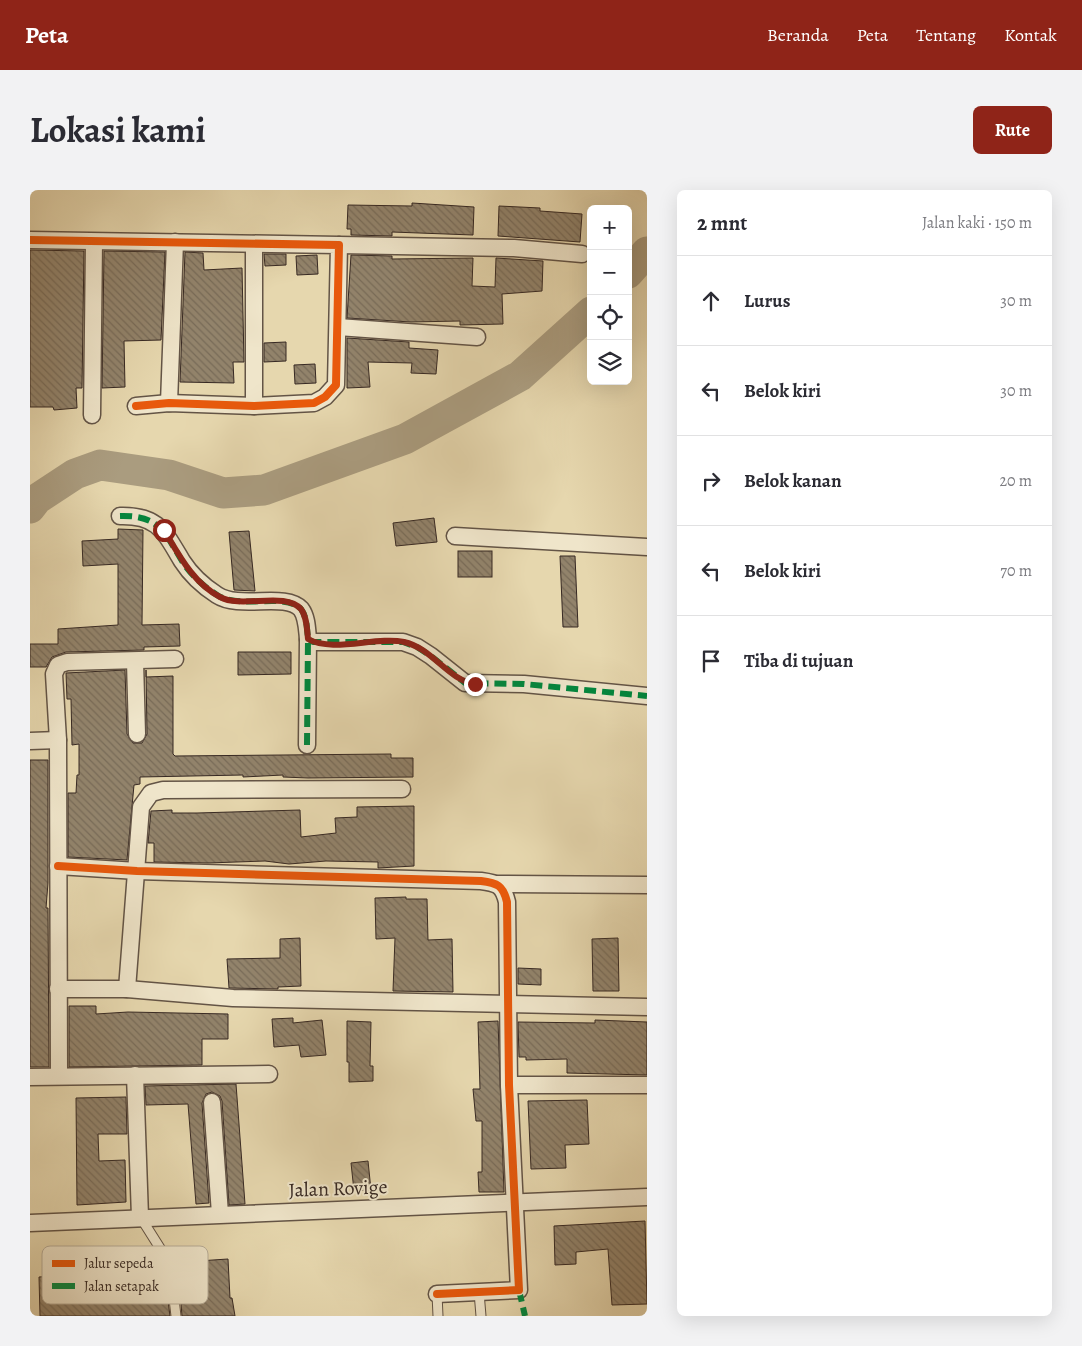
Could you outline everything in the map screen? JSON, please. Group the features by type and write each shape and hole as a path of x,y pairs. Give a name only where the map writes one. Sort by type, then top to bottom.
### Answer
{"street":[{"path":"30,240 514,248 582,254"},
{"path":"92,414 94,242"},
{"path":"169,403 175,242"},
{"path":"254,244 254,406"},
{"path":"136,406 169,403 254,406 314,403 331,392 336,385 339,245"},
{"path":"338,327 477,338"},
{"path":"120,516 137,515 152,521 164,530 183,563 202,586 220,597 233,603 291,603 301,609 306,618 308,639 307,745"},
{"path":"455,536 647,547"},
{"path":"308,639 313,642 338,643 403,642 424,651 465,682 524,684 647,696"},
{"path":"58,1075 58,740 54,674 58,665 67,662 175,660"},
{"path":"135,661 137,734"},
{"path":"30,741 58,740"},
{"path":"127,989 142,806 151,793 163,790 402,789"},
{"path":"58,866 137,871 481,881 497,884 647,885"},
{"path":"437,1294 519,1290 513,1203 509,1085 507,902 504,890 497,884"},
{"path":"58,989 127,989 233,998 647,1007"},
{"path":"30,1077 58,1075 268,1074"},
{"path":"135,1075 140,1217"},
{"path":"509,1085 647,1085"},
{"path":"212,1102 220,1214"},
{"name":"Jalan Rovige","path":"30,1223 647,1197"}],"lane":[{"path":"140,1217 159,1246"},
{"path":"479,1292 481,1316"},
{"path":"437,1294 438,1316"}],"building":[{"path":"412,203 474,207 473,235 392,232 392,236 351,235 351,229 347,229 348,205 412,206"},
{"path":"499,206 540,208 540,211 582,214 580,242 498,236"},
{"path":"30,250 84,251 82,388 76,388 77,408 54,410 53,407 30,407"},
{"path":"104,251 165,252 161,340 124,341 125,387 102,388"},
{"path":"185,252 203,253 204,270 242,268 244,362 233,362 234,383 180,382"},
{"path":"264,254 286,254 286,265 265,266"},
{"path":"317,255 318,274 297,275 296,256"},
{"path":"351,255 392,256 392,259 473,258 472,286 495,287 496,258 543,261 542,291 502,294 503,324 460,325 460,321 411,322 347,318"},
{"path":"347,338 409,342 409,348 438,350 436,374 411,373 412,363 368,362 370,387 347,388"},
{"path":"286,342 286,361 264,362 264,343"},
{"path":"315,364 316,383 295,384 294,365"},
{"path":"434,518 437,542 396,546 393,523"},
{"path":"118,529 143,530 142,625 179,624 180,646 144,647 144,650 66,652 52,657 46,667 30,667 30,644 58,644 58,629 118,625 118,564 83,566 82,541 118,539"},
{"path":"249,531 255,591 234,590 229,532"},
{"path":"458,551 492,551 492,577 458,577"},
{"path":"560,556 575,556 578,627 563,627"},
{"path":"238,652 291,652 291,674 238,675"},
{"path":"125,670 127,734 133,743 142,743 147,734 146,677 173,676 173,754 175,756 391,754 391,758 413,758 413,777 308,778 283,777 283,775 243,777 243,775 140,777 140,784 134,785 127,860 68,857 68,793 76,793 77,775 79,775 79,744 72,745 71,699 67,699 66,673"},
{"path":"30,760 48,760 48,883 46,908 48,908 49,1067 30,1067"},
{"path":"414,806 414,866 378,868 378,862 326,861 289,864 265,861 154,862 154,843 148,843 151,811 172,810 172,813 197,813 300,810 301,837 336,833 335,818 357,817 357,807"},
{"path":"406,897 406,899 427,899 428,940 452,939 453,992 393,991 395,938 376,939 375,898"},
{"path":"300,938 301,986 278,987 278,989 229,988 227,959 280,958 280,939"},
{"path":"618,938 619,991 593,991 592,939"},
{"path":"518,968 541,969 541,985 518,984"},
{"path":"69,1006 96,1006 96,1014 128,1012 228,1014 228,1039 202,1039 202,1065 69,1067"},
{"path":"293,1018 293,1023 322,1020 326,1055 301,1057 299,1045 274,1047 272,1019"},
{"path":"595,1020 647,1022 647,1075 567,1073 567,1059 526,1060 526,1057 519,1057 518,1022 595,1023"},
{"path":"347,1021 371,1022 370,1066 373,1066 373,1081 349,1082"},
{"path":"498,1021 504,1192 479,1192 478,1172 482,1172 482,1121 476,1121 473,1089 480,1089 478,1022"},
{"path":"236,1084 245,1204 229,1205 222,1101 220,1096 212,1092 206,1094 202,1103 209,1203 196,1204 188,1104 146,1105 145,1086"},
{"path":"126,1097 127,1134 98,1134 99,1161 125,1160 126,1202 77,1205 76,1098"},
{"path":"587,1100 589,1144 565,1145 566,1168 531,1169 528,1101"},
{"path":"368,1161 371,1190 354,1191 351,1163"},
{"path":"645,1221 647,1304 612,1305 608,1249 576,1252 576,1264 555,1265 554,1226"},
{"path":"228,1259 230,1298 232,1298 235,1316 182,1316 181,1304 208,1304 208,1260"},
{"path":"39,1277 42,1277 42,1304 168,1304 170,1316 40,1316"}],"waterway":[{"path":"632,269 647,252"},
{"path":"30,508 37,499 75,474 100,465 169,475 223,493 264,490 405,439 520,376 587,316"}],"marked path":[{"path":"120,516 133,516 152,522 164,533 189,571 217,595 238,601 273,601 294,604 303,612 308,639 313,642 403,642 417,647 431,656 465,683 524,684 647,696"},
{"path":"307,745 308,639"},
{"path":"519,1290 525,1316"}],"cycle path":[{"path":"30,240 339,245 336,385 325,397 314,403 254,406 169,403 136,406"},
{"path":"58,866 137,871 481,881 495,884 501,888 507,902 509,1085 519,1290 437,1294"}],"route":[{"path":"164,530 183,563 202,586 220,597 233,603 276,601 291,603 301,609 306,618 308,639 313,642 403,642 417,647 431,656 465,682 475,684"}]}
